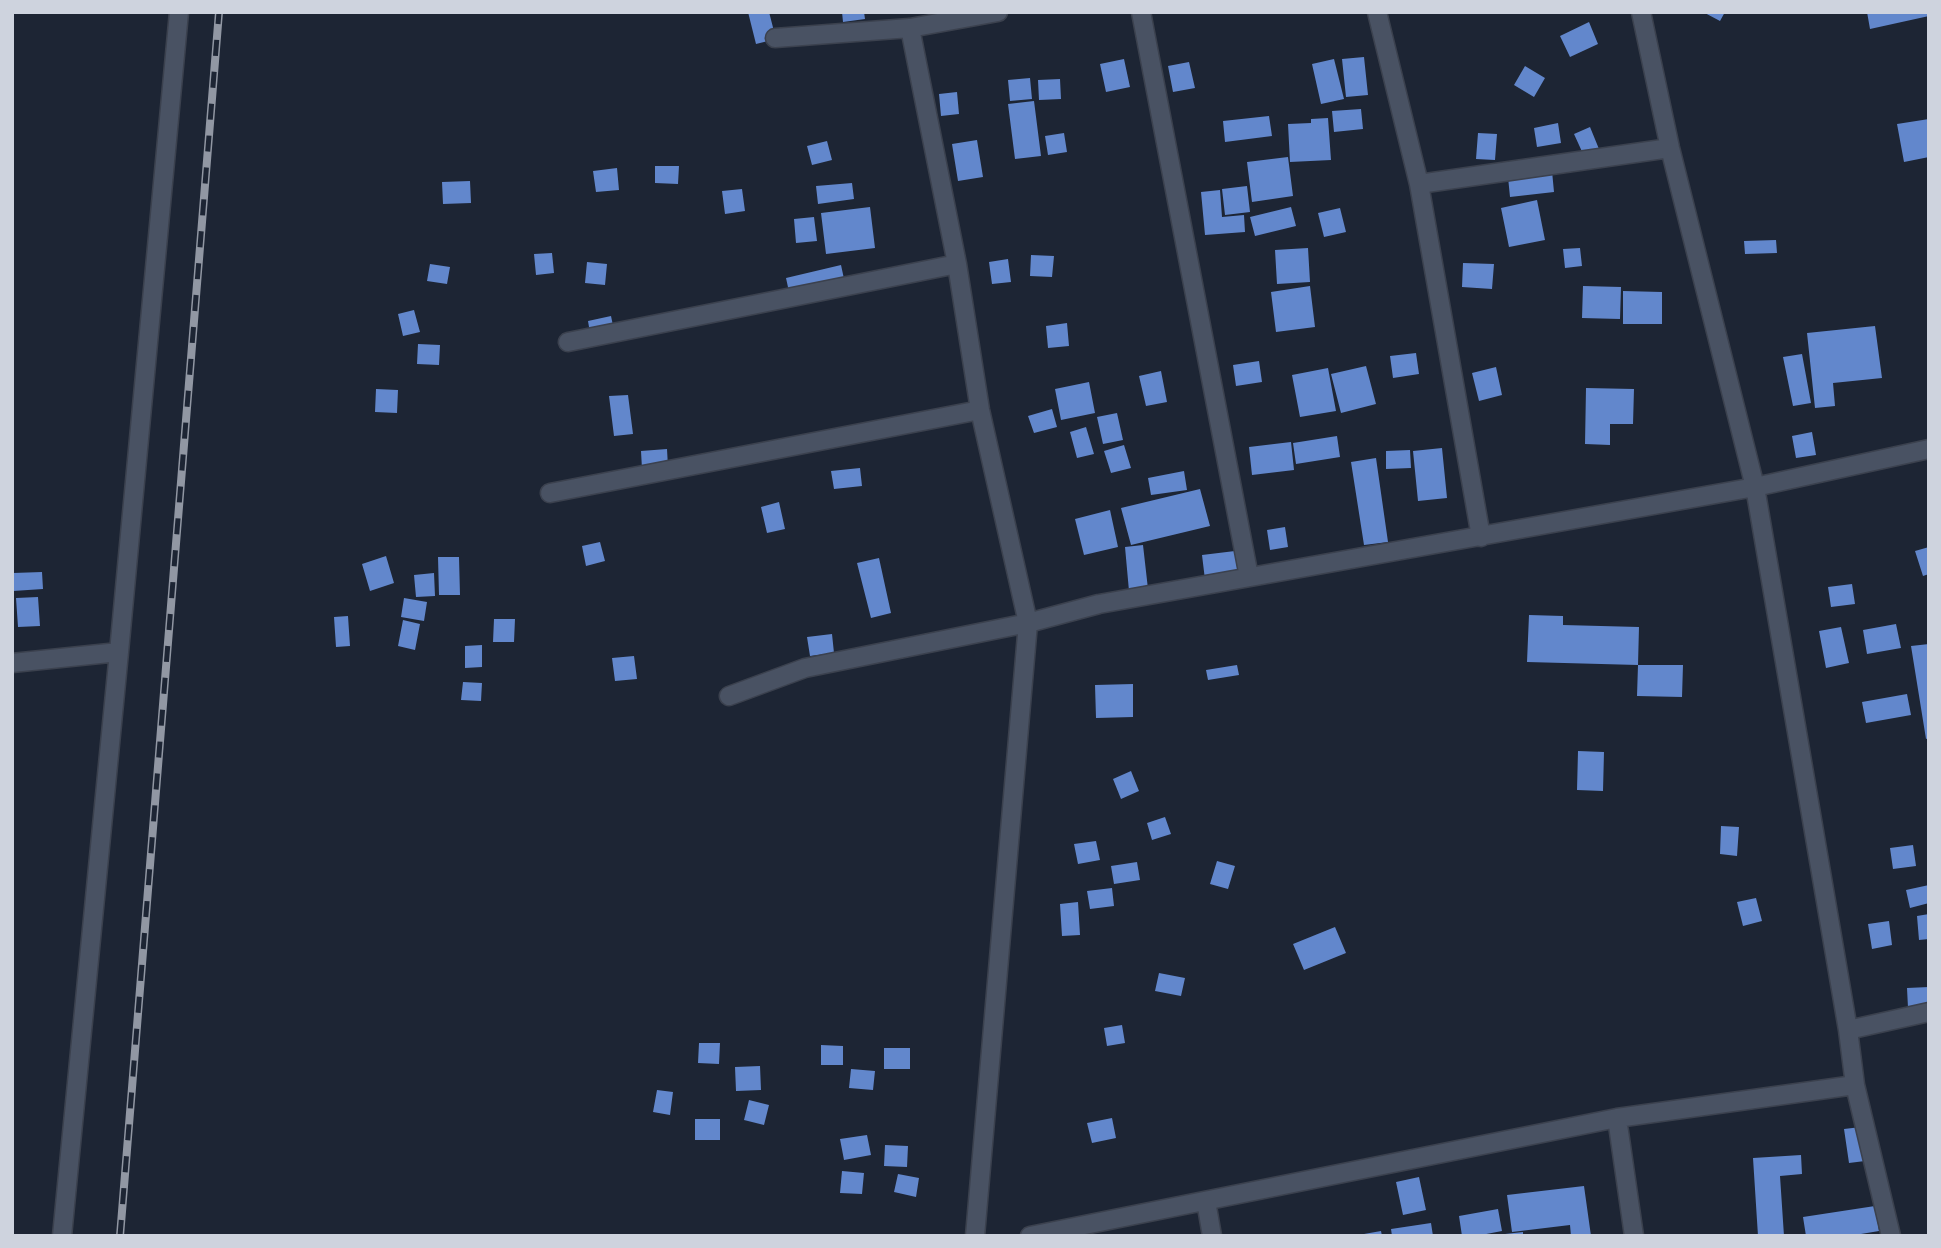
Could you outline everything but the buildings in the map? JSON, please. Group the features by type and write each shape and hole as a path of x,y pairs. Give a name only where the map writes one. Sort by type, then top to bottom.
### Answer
{"street":[{"path":"62,1236 120,652 179,12"},
{"path":"775,38 911,28 998,12"},
{"path":"1141,12 1249,577"},
{"path":"1377,12 1419,184 1481,537"},
{"path":"1641,12 1670,148 1755,487 1848,1030 1855,1085 1891,1236"},
{"path":"911,28 957,264 980,410 1028,623 975,1236"},
{"path":"1419,184 1670,148"},
{"path":"568,342 957,264"},
{"path":"550,493 980,410"},
{"path":"729,696 806,668 1028,623 1099,604 1755,487 1929,449"},
{"path":"12,663 120,652"},
{"path":"1848,1030 1929,1012"},
{"path":"1030,1236 1616,1118 1855,1085"},
{"path":"1616,1118 1634,1236"},
{"path":"1206,1201 1212,1236"}],"railway":[{"path":"120,1236 219,12"}]}
